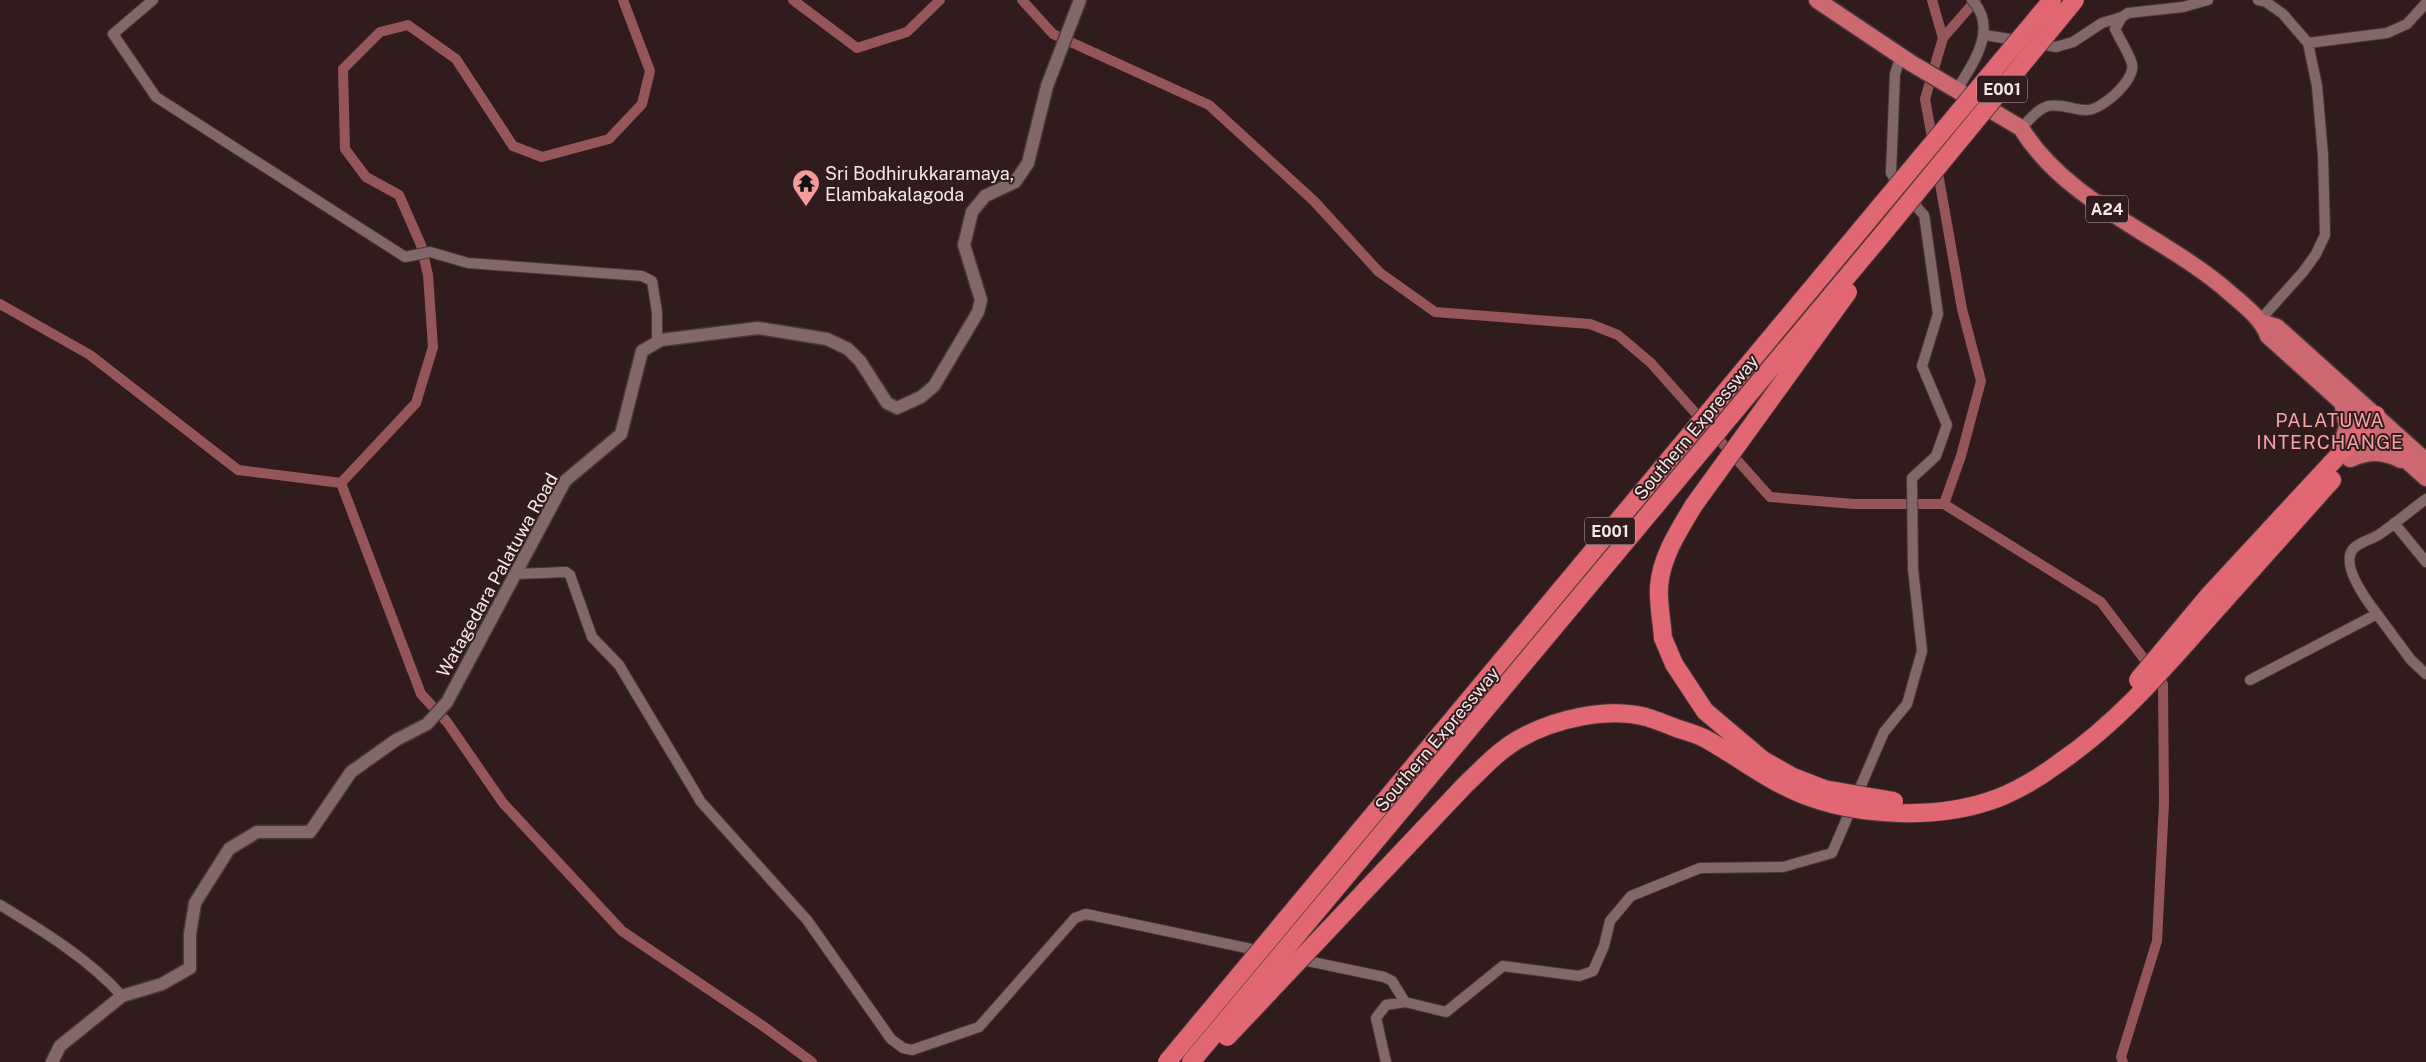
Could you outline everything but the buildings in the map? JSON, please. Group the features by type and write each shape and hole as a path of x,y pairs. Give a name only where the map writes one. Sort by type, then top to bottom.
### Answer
{"highway":[{"name":"A24","path":"1817,0 1906,60 2021,128 2028,140 2071,186 2210,275 2262,321 2277,327 2375,423 2419,463 2426,478"},
{"name":"Southern Expressway","path":"1168,1062 2052,0"},
{"name":"Southern Expressway","path":"1191,1062 1930,177 2074,0"},
{"path":"1930,177 1694,505 1675,538 1664,564 1659,587 1663,638 1674,664 1705,711 1763,760 1792,777 1824,789 1880,800 1910,802 1950,798 1985,791 2025,776 2056,757 2123,698 2375,423"},
{"name":"A24","path":"2262,321 2268,336 2342,402 2375,423"},
{"path":"2342,402 2347,427 2344,457"},
{"path":"2344,457 2378,452 2419,463"},
{"path":"1204,1062 1465,785 1495,756 1518,740 1542,728 1588,716 1617,714 1645,717 1702,737 1784,786 1817,800 1857,810 1923,813 1966,808 1998,798 2028,784 2094,739 2138,697 2216,598"}],"street":[{"path":"153,0 113,34 156,97 405,256 430,252 468,262 642,276 652,281 657,312 657,336 661,340"},
{"name":"Watagedara Palatuwa Road","path":"52,1062 60,1046 122,996 162,984 190,968 190,934 195,903 229,848 257,832 310,832 351,772 396,740 427,724 447,702 565,481 621,434 642,351 661,340 758,328 827,339 848,349 860,362 887,403 897,408 920,397 934,386 943,374 978,312 981,300 964,245 972,212 985,196 1015,182 1022,175 1028,164 1047,86 1080,0"},
{"path":"1985,35 2056,47 2072,42 2102,23 2122,17 2128,13 2183,7 2208,0"},
{"path":"2258,0 2266,2 2283,14 2308,43 2317,86 2322,145 2325,235 2316,254 2262,321"},
{"path":"1952,88 1968,73 1985,35 1984,20 1974,2"},
{"path":"2308,43 2387,33 2407,24 2426,4"},
{"path":"2021,128 2040,110 2048,106 2064,106 2087,111 2103,104 2122,88 2132,73 2132,65 2115,29 2122,17"},
{"path":"1386,1062 1376,1018 1386,1005 1405,1002 1446,1012 1504,966 1580,976 1593,971 1604,946 1610,921 1631,896 1700,868 1783,867 1832,853 1884,732 1907,704 1922,651 1911,526 1912,478 1936,456 1947,425 1922,366 1938,314 1924,215 1903,192 1891,173 1895,74 1906,60"},
{"path":"2426,498 2379,535 2354,547 2350,555 2350,566 2356,582 2410,660 2426,674"},
{"path":"2394,523 2426,562"},
{"path":"516,574 566,572 570,575 592,637 619,665 701,802 808,920 891,1039 903,1048 912,1050 979,1026 1075,918 1086,914 1384,977 1392,981 1405,1002"},
{"path":"2250,680 2377,614"},
{"path":"0,905 31,924 105,977 122,996"}],"waterway":[{"path":"341,483 416,403 433,347 428,275 421,245 399,195 366,177 345,149 343,69 380,32 408,25 456,59 513,146 542,157 609,139 642,104 650,71 623,0"},
{"path":"793,0 857,48 907,32 940,0"},
{"path":"1022,0 1053,34 1209,105 1314,201 1379,272 1435,312 1590,324 1618,335 1651,363 1770,497 1854,504 1944,504 2101,602 2163,684 2164,803 2157,941 2121,1057 2123,1062"},
{"path":"1932,0 1943,38 1925,99 1933,143"},
{"path":"1943,38 1976,0"},
{"path":"1937,167 1962,309 1981,381 1961,456 1944,504"},
{"path":"0,304 90,355 238,470 341,483 421,694 447,722 503,803 622,931 763,1026 812,1062"}],"place":[{"name":"Sri Bodhirukkaramaya, Elambakalagoda","path":"806,207"}],"district":[{"name":"PALATUWA INTERCHANGE","path":"2330,431"}]}
